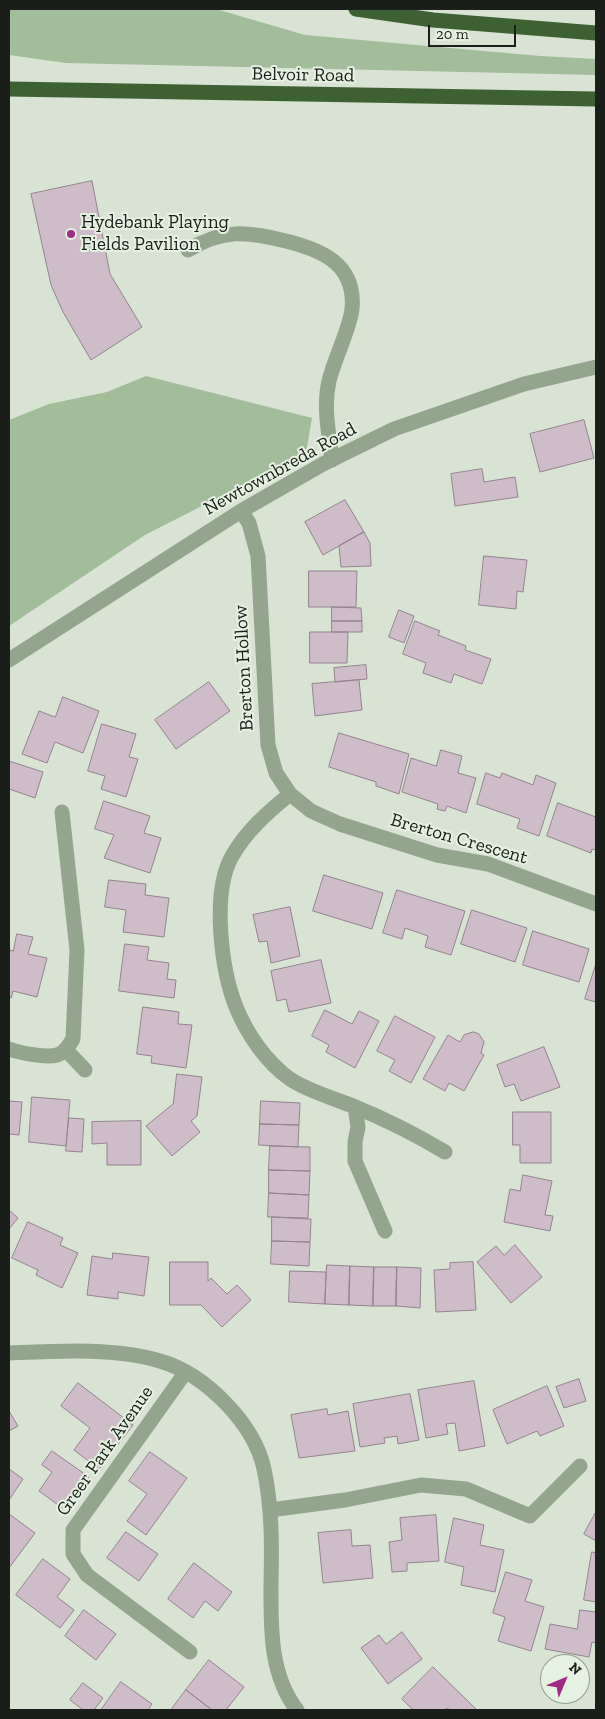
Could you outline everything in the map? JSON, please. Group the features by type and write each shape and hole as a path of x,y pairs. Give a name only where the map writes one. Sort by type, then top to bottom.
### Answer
{"highway":[{"path":"356,9 434,20 596,33"},
{"name":"Belvoir Road","path":"9,89 596,99"}],"street":[{"path":"188,250 208,238 234,233 263,235 311,249 326,255 338,263 350,284 352,309 329,381 325,402 332,460"},
{"name":"Newtownbreda Road","path":"9,660 241,511 332,460 394,429 524,384 596,368"},
{"name":"Brerton Hollow","path":"241,511 250,523 258,556 268,745 276,773 290,794 311,811"},
{"path":"290,794 266,814 244,839 231,858 224,877 220,899 221,931 228,976 236,1007 252,1038 270,1062 291,1080 414,1134 445,1152"},
{"name":"Brerton Crescent","path":"311,811 340,824 437,855 488,864 596,904"},
{"path":"9,1049 19,1053 56,1055 66,1050 74,1039 77,950 62,812"},
{"path":"66,1050 85,1070"},
{"path":"355,1107 358,1128 355,1142 355,1161 385,1231"},
{"name":"Greer Park Avenue","path":"9,1352 112,1353 162,1361 185,1373 233,1409 250,1435 264,1467 270,1510 271,1635 277,1669 291,1703 297,1710"},
{"name":"Greer Park Avenue","path":"185,1373 73,1530 73,1554 87,1575 190,1652"},
{"path":"270,1510 346,1500 421,1485 466,1489 530,1516 580,1466"}],"green space":[{"path":"9,9 216,9 305,35 540,56 596,59 596,75 66,63 9,55"},
{"path":"146,376 312,418 306,453 145,535 9,626 9,420 49,404 107,392"}],"building":[{"name":"Hydebank Playing Fields Pavilion","path":"92,181 110,274 142,327 91,360 63,312 51,285 31,194"},
{"path":"584,420 594,458 540,472 530,434"},
{"path":"482,469 484,482 515,477 518,497 455,506 451,474"},
{"path":"345,500 364,532 323,555 305,522"},
{"path":"364,532 370,543 371,566 341,567 339,546"},
{"path":"484,556 527,560 523,592 517,591 516,609 479,605"},
{"path":"309,571 357,571 356,607 309,607"},
{"path":"332,607 361,608 362,621 332,621"},
{"path":"399,610 414,616 404,643 389,637"},
{"path":"332,621 362,621 362,632 332,632"},
{"path":"415,621 440,631 438,635 466,646 465,650 491,659 482,684 454,674 451,683 423,673 426,663 403,654"},
{"path":"310,632 348,632 347,663 310,663"},
{"path":"366,665 367,679 335,682 334,668"},
{"path":"359,680 362,710 315,716 312,684"},
{"path":"209,682 230,711 176,749 155,720"},
{"path":"63,697 99,711 83,753 55,742 47,763 22,754 39,711 55,717"},
{"path":"102,724 136,734 129,757 138,759 126,797 101,789 105,776 88,771"},
{"path":"339,733 409,754 399,794 376,786 376,782 329,767"},
{"path":"441,750 462,756 458,773 476,778 466,813 447,806 445,811 437,809 438,804 402,792 411,758 436,766"},
{"path":"9,761 43,772 35,798 9,789"},
{"path":"486,773 500,778 502,773 533,785 536,775 556,783 539,836 517,828 520,819 477,804"},
{"path":"104,801 150,816 144,833 161,838 150,873 104,858 114,835 95,829"},
{"path":"558,803 596,817 596,850 592,849 591,853 547,836"},
{"path":"324,875 383,893 372,929 313,911"},
{"path":"109,880 146,884 145,895 169,898 164,937 123,932 126,910 105,907"},
{"path":"397,890 465,911 451,955 425,947 428,936 405,928 402,939 383,933"},
{"path":"290,907 300,956 271,963 267,941 259,942 253,915"},
{"path":"472,910 527,928 515,962 461,944"},
{"path":"533,931 589,949 579,982 523,965"},
{"path":"17,934 33,937 28,954 47,958 37,997 13,991 11,998 9,997 9,955 10,950 13,951"},
{"path":"125,944 149,947 147,960 169,963 167,979 176,980 174,998 119,991"},
{"path":"321,960 331,1003 289,1012 286,999 277,1001 271,971"},
{"path":"596,964 596,1002 585,999"},
{"path":"143,1007 179,1012 178,1024 192,1025 186,1068 151,1063 152,1056 137,1054"},
{"path":"325,1010 352,1024 359,1011 379,1021 355,1068 326,1052 329,1045 312,1036"},
{"path":"395,1016 435,1037 411,1083 389,1071 395,1060 377,1051"},
{"path":"474,1032 479,1034 484,1042 481,1053 484,1055 464,1091 449,1083 445,1091 423,1079 448,1035 460,1042 464,1035"},
{"path":"544,1047 560,1087 521,1101 514,1084 505,1087 497,1065"},
{"path":"177,1074 202,1077 197,1116 191,1121 200,1132 172,1156 146,1126 173,1104"},
{"path":"32,1097 70,1100 66,1146 29,1142"},
{"path":"9,1101 22,1102 19,1135 9,1134"},
{"path":"261,1101 300,1103 299,1125 260,1124"},
{"path":"513,1112 551,1112 551,1163 520,1163 520,1145 513,1145"},
{"path":"69,1118 84,1119 82,1152 66,1151"},
{"path":"141,1121 141,1165 107,1165 107,1143 92,1144 92,1122"},
{"path":"260,1124 299,1125 298,1147 259,1145"},
{"path":"270,1146 310,1147 310,1171 269,1170"},
{"path":"269,1170 310,1171 309,1195 269,1193"},
{"path":"523,1175 552,1181 545,1215 553,1216 550,1231 504,1222 510,1189 520,1191"},
{"path":"269,1193 309,1195 308,1218 268,1217"},
{"path":"9,1210 18,1218 9,1229"},
{"path":"272,1217 311,1219 310,1242 272,1241"},
{"path":"28,1222 63,1238 60,1245 78,1253 62,1288 36,1275 38,1270 12,1258"},
{"path":"272,1241 310,1242 309,1266 271,1264"},
{"path":"515,1245 542,1277 511,1303 477,1262 496,1246 504,1255"},
{"path":"113,1253 149,1257 144,1296 118,1292 118,1299 87,1295 92,1256 112,1259"},
{"path":"170,1262 208,1262 208,1281 211,1278 227,1294 237,1285 251,1300 222,1327 201,1305 170,1305"},
{"path":"473,1262 476,1310 436,1312 434,1270 450,1269 450,1263"},
{"path":"327,1265 350,1266 349,1305 325,1304"},
{"path":"350,1266 374,1267 373,1306 349,1305"},
{"path":"374,1267 397,1267 396,1306 373,1306"},
{"path":"397,1267 421,1268 420,1308 396,1306"},
{"path":"290,1271 326,1272 325,1304 289,1302"},
{"path":"579,1379 586,1401 564,1408 556,1387"},
{"path":"474,1381 485,1446 459,1451 455,1423 446,1424 448,1434 426,1438 418,1390"},
{"path":"78,1383 133,1425 99,1469 74,1450 90,1428 61,1406"},
{"path":"547,1386 564,1426 540,1436 537,1431 507,1444 493,1410"},
{"path":"410,1394 419,1440 398,1444 397,1436 384,1438 385,1443 360,1447 353,1404"},
{"path":"327,1409 328,1415 348,1411 355,1451 299,1458 291,1415"},
{"path":"9,1411 18,1426 9,1431"},
{"path":"52,1451 89,1477 65,1510 39,1491 52,1472 42,1465"},
{"path":"150,1452 187,1478 146,1535 127,1521 147,1494 129,1481"},
{"path":"9,1469 23,1479 9,1500"},
{"path":"596,1512 596,1541 584,1534"},
{"path":"9,1514 35,1533 9,1568"},
{"path":"436,1515 439,1561 407,1563 407,1571 392,1572 389,1542 402,1540 400,1518"},
{"path":"454,1518 484,1525 480,1545 504,1550 495,1592 461,1585 464,1567 445,1562"},
{"path":"351,1530 352,1546 370,1545 373,1578 323,1583 318,1533"},
{"path":"126,1532 158,1554 139,1581 107,1558"},
{"path":"592,1552 596,1553 596,1602 584,1600"},
{"path":"43,1559 70,1579 57,1597 74,1610 60,1628 16,1595"},
{"path":"194,1563 232,1592 218,1611 205,1601 193,1618 168,1599"},
{"path":"506,1572 532,1580 525,1601 544,1607 531,1651 498,1641 505,1617 493,1613"},
{"path":"84,1610 116,1634 96,1660 65,1636"},
{"path":"580,1610 596,1612 596,1643 592,1642 590,1654 572,1654 545,1649 550,1624 577,1629"},
{"path":"402,1632 422,1659 388,1684 361,1648 379,1635 386,1644"},
{"path":"209,1660 244,1687 226,1710 212,1710 186,1690"},
{"path":"433,1667 477,1710 450,1710 447,1708 445,1710 413,1710 402,1699"},
{"path":"121,1682 152,1704 148,1710 101,1710"},
{"path":"83,1683 103,1698 94,1710 83,1710 70,1700"},
{"path":"186,1690 212,1710 171,1710"}],"place":[{"name":"Hydebank Playing Fields Pavilion","path":"71,234"}]}
